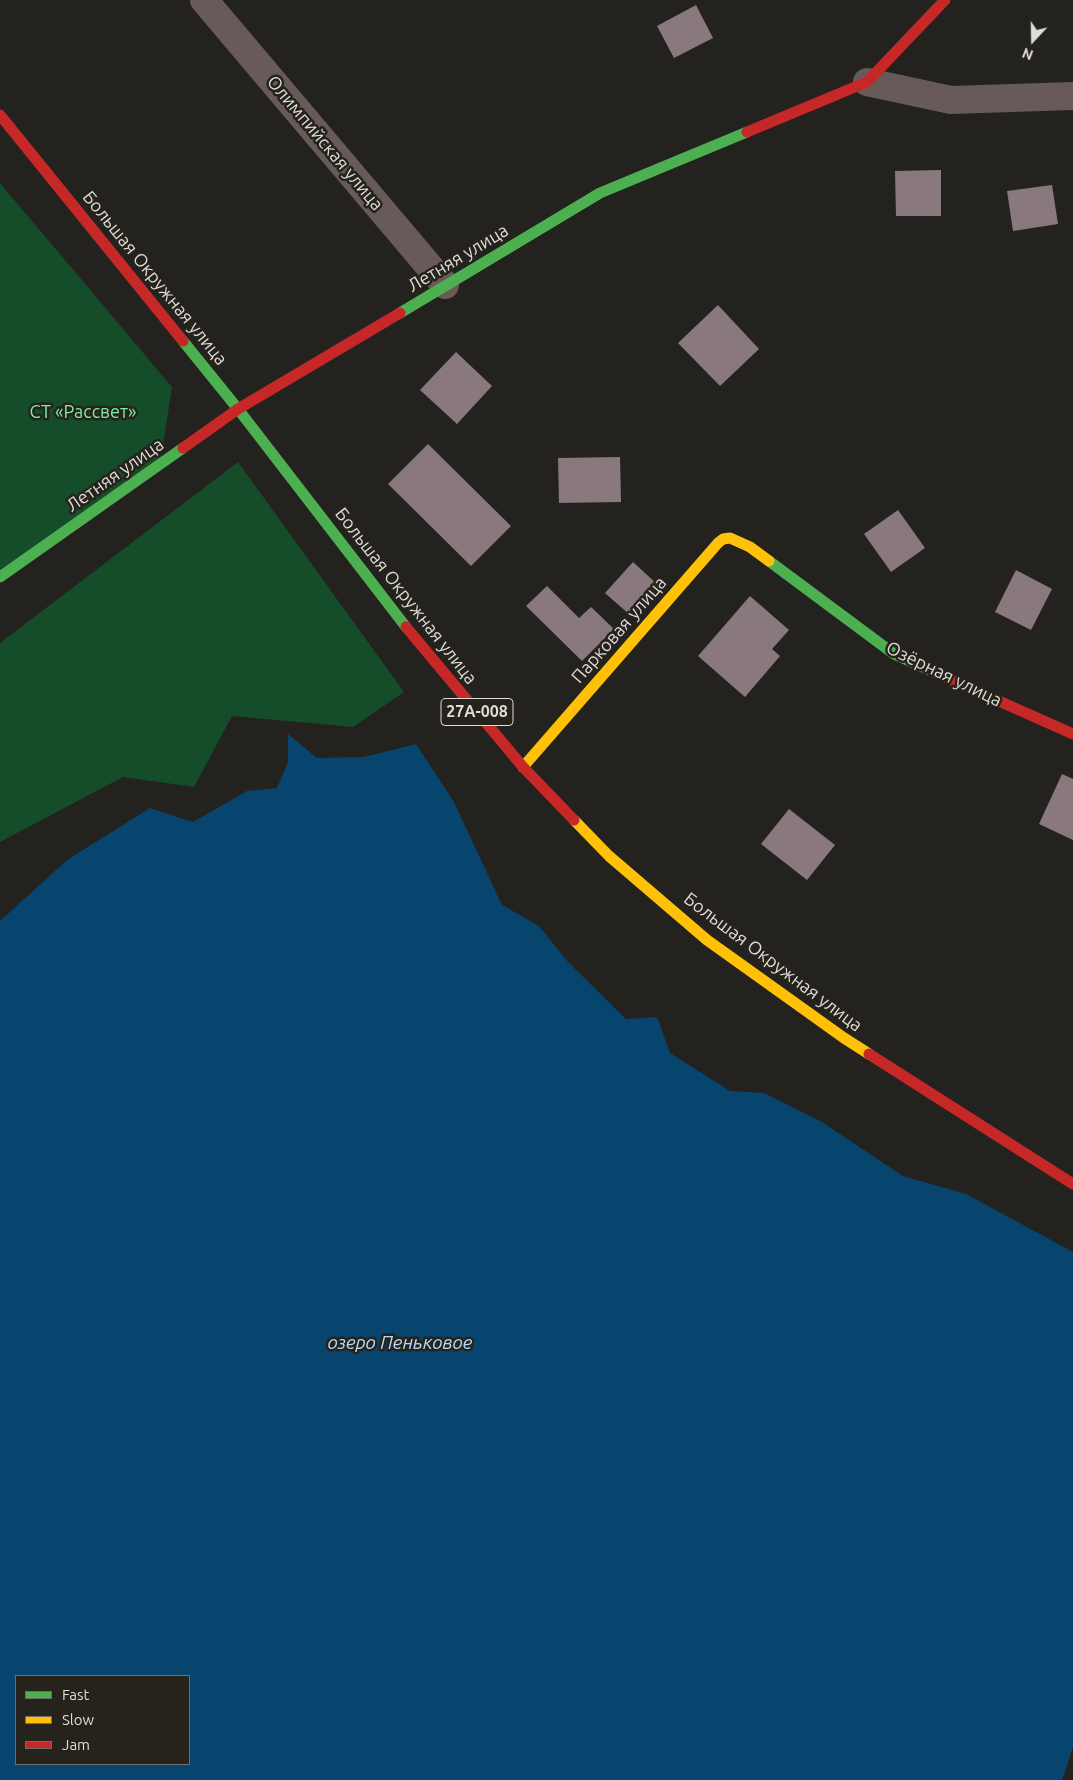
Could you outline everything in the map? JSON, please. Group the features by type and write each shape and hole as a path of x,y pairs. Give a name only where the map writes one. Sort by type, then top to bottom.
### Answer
{"street":[{"name":"Олимпийская улица","path":"204,0 445,285"},
{"name":"Летняя улица","path":"0,577 238,409 600,193 867,82 945,0"},
{"path":"867,82 951,100 1073,96"},
{"name":"Большая Окружная улица","path":"0,115 238,409 411,634 523,767 609,856 707,940 844,1038 1073,1184"},
{"name":"Парковая улица","path":"523,767 723,539 730,538 750,547"},
{"name":"Озёрная улица","path":"750,547 894,654 1073,734"}],"green space":[{"name":"СТ «Рассвет»","path":"0,183 172,387 160,465 0,581"},
{"path":"238,462 404,692 353,727 232,716 194,787 123,777 0,842 0,643"}],"water":[{"name":"озеро Пеньковое","path":"288,734 317,758 364,757 416,744 454,802 502,905 539,926 568,962 626,1019 657,1017 670,1053 730,1091 764,1093 822,1122 903,1176 966,1194 1073,1252 1073,1747 1062,1780 0,1780 0,921 67,860 150,808 193,822 247,791 277,788 288,762"}],"building":[{"path":"696,5 713,38 674,58 657,26"},
{"path":"941,170 941,216 896,216 895,171"},
{"path":"1052,185 1058,224 1013,231 1007,191"},
{"path":"718,305 759,349 720,386 678,343"},
{"path":"456,352 492,386 457,424 420,390"},
{"path":"428,444 511,526 471,566 388,484"},
{"path":"620,457 621,502 559,503 558,458"},
{"path":"898,510 925,548 891,572 864,534"},
{"path":"633,562 658,585 630,615 605,593"},
{"path":"1016,570 1052,589 1031,630 995,612"},
{"path":"547,586 579,618 591,607 614,629 582,661 526,606"},
{"path":"750,596 789,630 772,649 780,656 745,697 698,656"},
{"path":"1062,774 1073,779 1073,840 1039,824"},
{"path":"789,809 835,845 807,880 761,844"}],"traffic: fast":[{"path":"400,313 600,193 747,132"},
{"path":"183,341 238,409 406,627"},
{"path":"0,577 183,448"},
{"path":"769,561 894,654 936,673"}],"traffic: slow":[{"path":"523,767 718,543 723,539 730,538 750,547 769,561"},
{"path":"574,820 609,856 707,940 869,1054"}],"traffic: jam":[{"path":"747,132 867,82 945,0"},
{"path":"0,115 183,341"},
{"path":"183,448 238,409 400,313"},
{"path":"406,627 523,767 574,820"},
{"path":"936,673 1073,734"},
{"path":"869,1054 1073,1184"}]}
